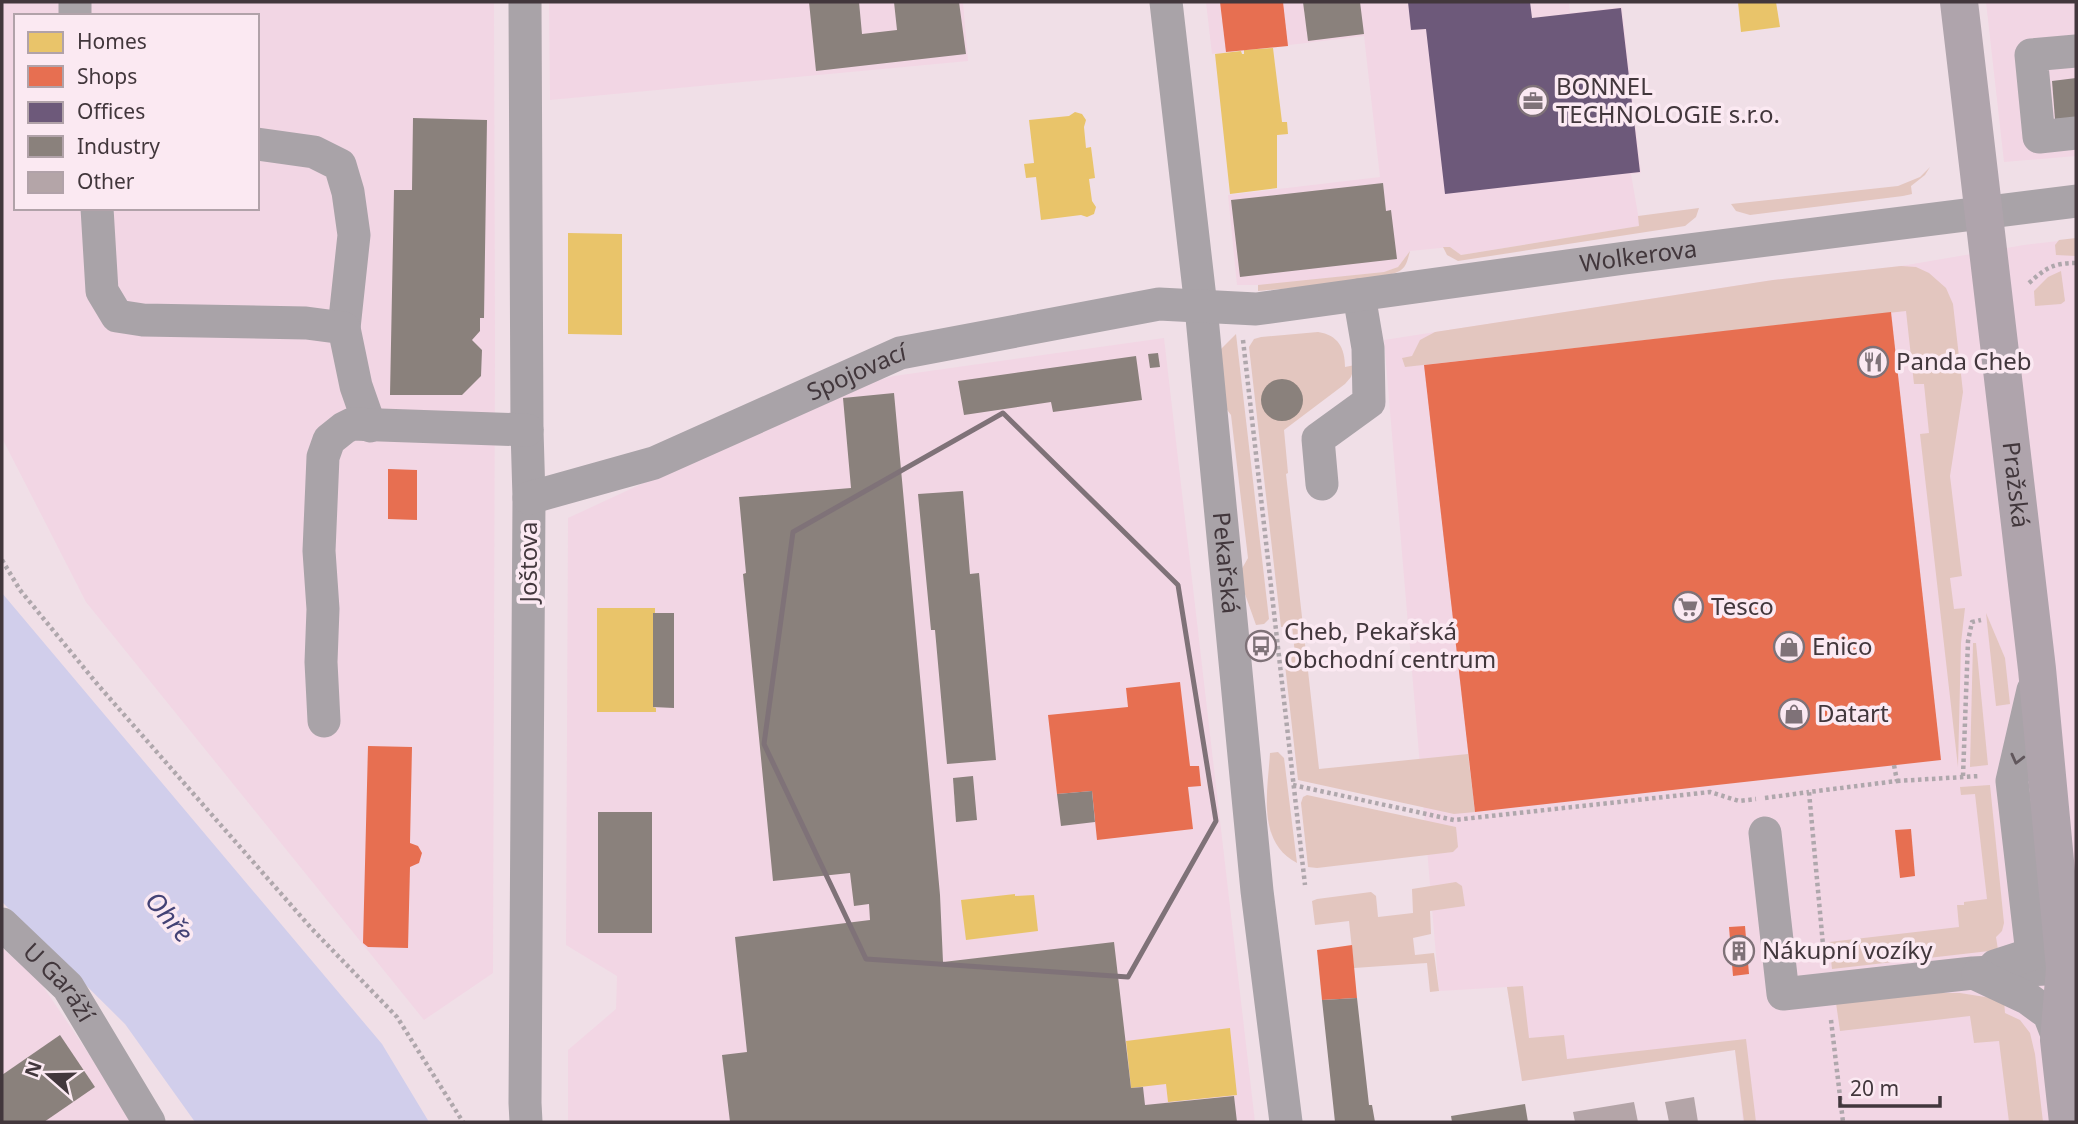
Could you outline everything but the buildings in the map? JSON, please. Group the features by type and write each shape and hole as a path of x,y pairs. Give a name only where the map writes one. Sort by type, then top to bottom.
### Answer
{"main road":[{"name":"Pražská","path":"1959,2 2071,986 2059,1040 2068,1122"}],"street":[{"name":"Joštova","path":"525,2 529,498 527,1122"},
{"name":"Pekařská","path":"1166,2 1201,307 1257,891 1286,1122"},
{"path":"2076,51 2031,55 2039,137 2076,134"},
{"path":"259,144 314,152 340,165 348,192 354,235 344,328 356,386 370,426"},
{"name":"Wolkerova","path":"1201,307 1256,309 2076,201"},
{"path":"97,210 102,291 117,316 143,320 306,323 344,328"},
{"path":"1322,484 1318,439 1369,402 1368,348 1359,295"},
{"name":"Spojovací","path":"529,498 654,463 900,353 1159,304 1201,307"},
{"path":"324,720 321,662 323,609 319,551 323,457 329,440 352,425 527,430"},
{"path":"1765,832 1783,994 1973,973 2032,954 2012,781 2037,669"},
{"name":"U Garáží","path":"2,924 68,987 149,1122"},
{"path":"1973,973 2071,986"},
{"path":"1973,973 2027,998 2049,1014 2059,1040"}],"path":[{"path":"2028,290 2028,283 2044,270 2057,263 2076,263"},
{"path":"1239,308 1305,885"},
{"path":"2,560 20,590 98,685 312,929 397,1017 463,1122"},
{"path":"1963,776 1968,641 1972,622 1981,620"},
{"path":"1894,765 1897,781"},
{"path":"1293,785 1454,820 1710,792 1739,801 1897,781 1971,776"},
{"path":"1809,792 1843,1122"}],"highlighted area":[{"path":"1003,413 1178,585 1216,821 1128,977 866,959 764,744 793,532"}],"shaded area":[{"path":"2,2 494,2 493,973 424,1020 86,602 2,438"},
{"path":"549,2 963,2 968,61 550,100"},
{"path":"1206,2 1569,2 1570,13 1622,7 1641,173 1631,174 1640,226 1461,255 1450,247 1410,251 1398,267 1384,272 1264,285 1237,285 1228,195 1380,177 1364,36 1212,54"},
{"path":"1986,2 2076,2 2076,156 2004,162"},
{"path":"1930,167 1925,175 1911,186 1912,194 1903,196 1750,215 1736,211 1731,204 1898,186 1920,177"},
{"path":"1699,208 1696,217 1685,226 1458,261 1447,255 1443,247 1450,247 1461,255 1639,226 1638,216"},
{"path":"2076,238 2076,256 2056,255 2055,245 2059,240"},
{"path":"2076,239 2076,1122 1743,1122 1735,1050 1522,1081 1507,987 1439,991 1384,340 1773,280 1901,266"},
{"path":"1410,251 1405,266 1392,274 1333,284 1258,291 1258,285 1384,272 1398,267"},
{"path":"1901,266 1916,267 1929,273 1946,288 1953,304 1963,392 1950,476 1962,576 1950,578 1954,609 1965,608 1961,643 1958,767 1920,434 1929,433 1924,384 1914,384 1906,311 1405,367 1402,358 1412,356 1420,340 1435,332 1773,280"},
{"path":"2061,271 2065,301 2061,304 2035,306 2034,291 2048,277"},
{"path":"1318,332 1331,336 1339,344 1344,354 1345,367 1355,365 1345,384 1284,430 1286,474 1319,769 1468,754 1475,812 1454,814 1298,780 1284,656 1295,654 1292,626 1281,627 1249,347 1254,339 1261,337"},
{"path":"1236,334 1269,619 1264,624 1256,625 1240,580 1240,572 1248,558 1231,415 1222,403 1220,350"},
{"path":"1164,338 1255,1122 568,1122 568,1050 616,1009 617,976 566,945 568,518 849,388 894,376"},
{"path":"1986,613 2005,658 2010,704 1996,706"},
{"path":"1973,643 1976,643 1988,765 1970,767"},
{"path":"1278,752 1284,758 1297,863 1284,854 1275,842 1267,814 1270,753"},
{"path":"1990,785 2004,923 2002,931 1996,937 1998,950 1832,969 1829,942 1959,927 1957,905 1987,899 1975,794 1961,795 1960,787"},
{"path":"1307,795 1456,827 1458,847 1453,852 1308,867 1301,803"},
{"path":"1456,882 1462,886 1465,906 1430,911 1431,934 1413,938 1415,955 1434,953 1439,991 1430,992 1427,963 1354,968 1349,921 1315,925 1312,901 1317,899 1371,892 1376,896 1378,917 1413,913 1412,889"},
{"path":"2,948 38,979 135,1122 2,1122"},
{"path":"1523,986 1529,1038 1564,1035 1567,1059 1746,1039 1756,1122 1744,1122 1735,1050 1522,1081 1507,987"},
{"path":"1960,993 2004,1000 2005,1013 2020,1020 2030,1033 2043,1122 2009,1122 1999,1041 1974,1043 1970,1016 1840,1031 1836,1003"}],"water":[{"name":"Ohře","path":"2,593 382,1044 429,1122 195,1122 125,1024 2,902"}],"place":[{"name":"BONNEL TECHNOLOGIE s.r.o.","path":"1533,101"},
{"name":"Panda Cheb","path":"1873,362"},
{"name":"Tesco","path":"1688,607"},
{"name":"Cheb, Pekařská Obchodní centrum","path":"1261,646"},
{"name":"Enico","path":"1789,647"},
{"name":"Datart","path":"1794,714"},
{"name":"Nákupní vozíky","path":"1739,951"}]}
